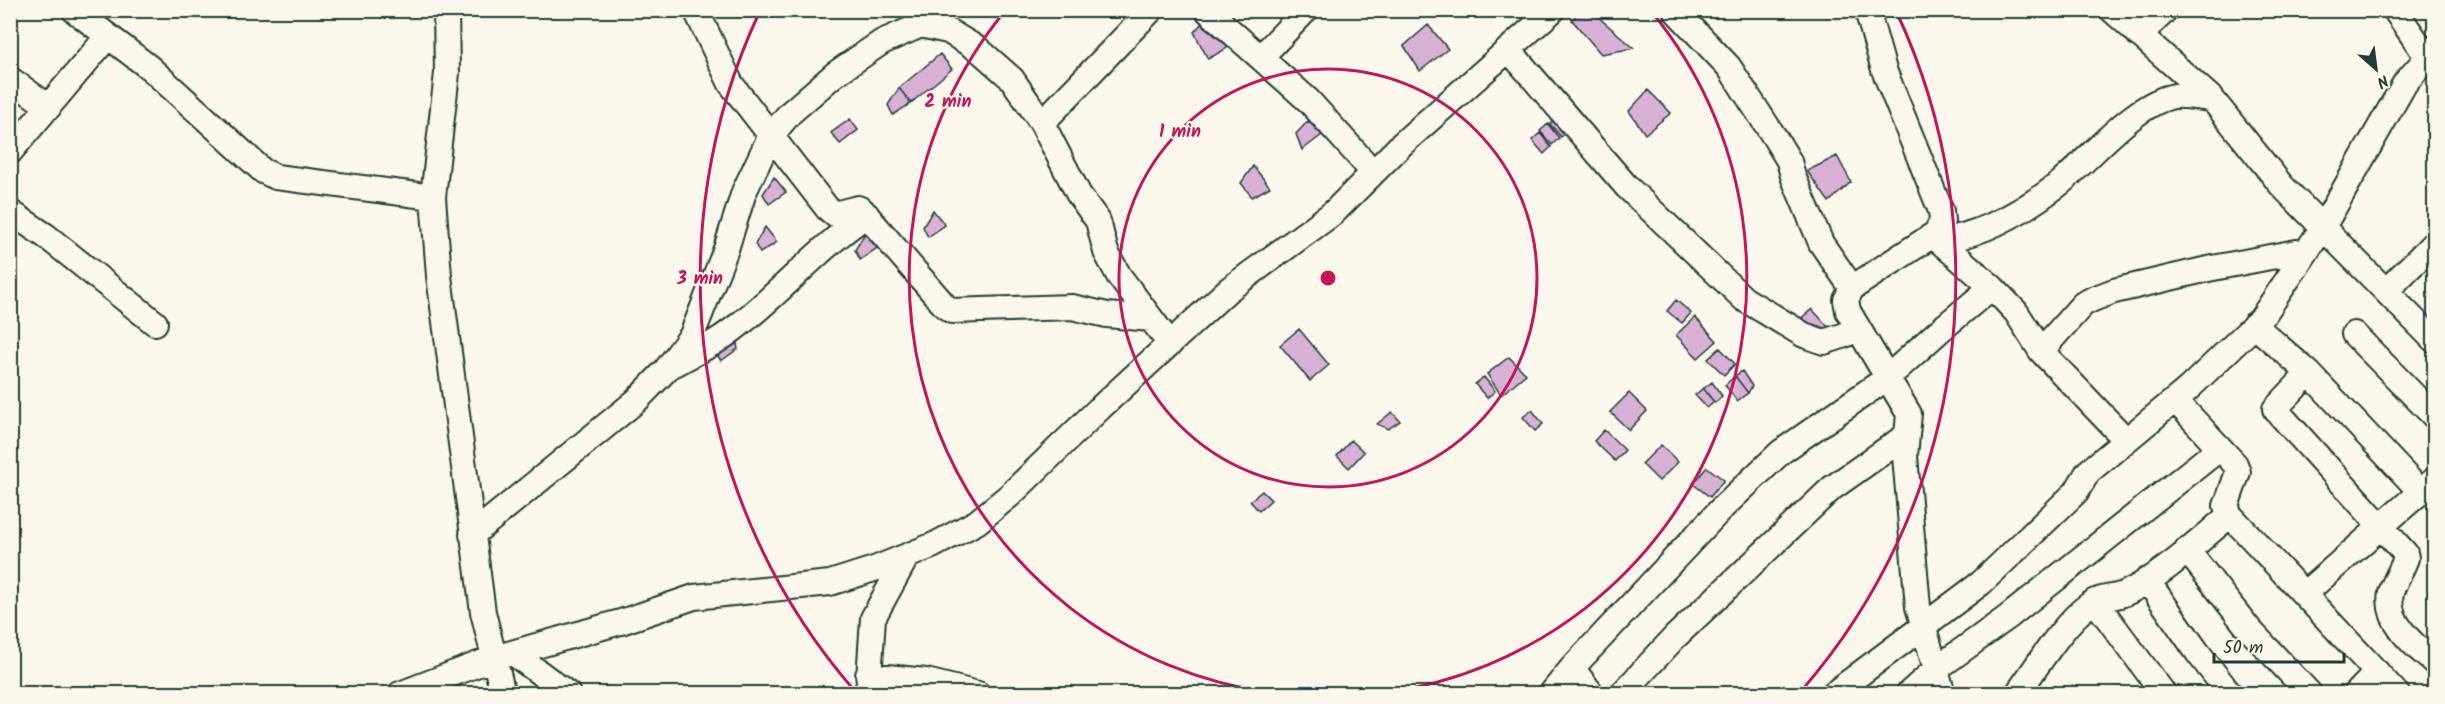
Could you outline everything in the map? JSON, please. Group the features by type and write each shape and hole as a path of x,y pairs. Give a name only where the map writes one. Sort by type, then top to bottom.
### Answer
{"street":[{"path":"74,10 150,68 263,171 276,177 433,197"},
{"path":"446,10 447,73 433,197 438,276 483,612 504,656 503,693"},
{"path":"696,10 731,84 827,208 834,214 858,208 867,215 945,306 952,311 1072,307 1107,315 1151,319"},
{"path":"1042,123 1151,10"},
{"path":"1207,10 1309,101 1373,172"},
{"path":"1261,57 1306,10"},
{"path":"404,693 504,656 624,621 694,597 830,583 934,545 977,522 1010,495 1228,290 1333,213 1402,144 1553,10"},
{"path":"1675,10 1729,67 1775,138 1789,161 1792,177 1821,243 1852,288"},
{"path":"1867,10 1884,70 1941,211 1942,221 1937,237"},
{"path":"2112,10 2212,99 2282,186 2432,332"},
{"path":"2139,35 2166,10"},
{"path":"1833,693 1981,584 2076,492 2088,472 2175,400 2260,319 2323,227 2405,83 2420,66 2432,59 2395,10"},
{"path":"472,535 636,401 666,370 692,335 726,249 744,192 770,137 790,113 835,74 882,42 921,25 948,31 978,49 1012,79 1042,123 1079,195 1098,222 1106,252 1119,276 1170,344"},
{"path":"10,152 108,36"},
{"path":"1509,50 1627,187 1743,299 1804,335 1824,342 1845,335 1856,327"},
{"path":"10,79 49,107"},
{"path":"1943,693 1923,626 1917,596 1905,456 1909,414 1856,327 1848,311 1846,300 1852,288 1937,237 1961,238 1988,228 2058,185 2145,107 2175,96 2212,99"},
{"path":"10,212 46,236 155,324"},
{"path":"666,370 727,334 848,228 867,215"},
{"path":"1937,237 2016,312 2041,351 2126,440"},
{"path":"2387,290 2434,243"},
{"path":"2041,351 2083,304 2114,291 2208,269 2307,250"},
{"path":"1551,693 1724,506 1781,452 1887,378 1992,287"},
{"path":"2254,325 2428,486 2304,594"},
{"path":"2354,334 2434,416"},
{"path":"2308,373 2275,409 2405,553 2406,558 2392,590 2390,602 2392,612 2400,628 2434,662"},
{"path":"2175,400 2235,464 2238,472 2226,506 2230,515 2397,693"},
{"path":"1622,693 1675,637 1832,488 1907,435"},
{"path":"1908,693 1936,669 2008,617 2220,448"},
{"path":"2017,693 2069,624 2087,605 2103,597 2126,594 2187,550 2230,515"},
{"path":"2187,550 2249,629 2310,693"},
{"path":"907,556 873,618 868,684 926,681 978,693"},
{"path":"2147,580 2198,653 2230,693"},
{"path":"2095,601 2164,693"},
{"path":"504,656 568,693"},
{"path":"1572,668 1592,693"},
{"path":"2356,693 2377,672"}],"building":[{"path":"1580,10 1590,10 1634,48 1601,54 1572,20"},
{"path":"1201,24 1229,47 1208,59 1194,32"},
{"path":"1428,25 1448,49 1420,71 1404,46"},
{"path":"940,54 952,69 911,103 899,88"},
{"path":"899,88 911,103 893,115 888,105"},
{"path":"1648,90 1671,113 1645,134 1629,111"},
{"path":"1558,116 1569,130 1561,137 1550,124"},
{"path":"850,119 858,130 840,144 831,133"},
{"path":"1308,121 1322,135 1302,150 1296,134"},
{"path":"1548,124 1559,138 1552,145 1540,131"},
{"path":"1540,133 1551,147 1544,154 1532,140"},
{"path":"1837,156 1851,182 1829,202 1807,171"},
{"path":"1253,166 1270,187 1252,197 1241,183"},
{"path":"774,177 786,192 769,204 763,194"},
{"path":"933,210 945,225 928,237 923,227"},
{"path":"765,227 777,242 760,253 755,244"},
{"path":"865,233 877,248 860,260 855,250"},
{"path":"1676,300 1691,313 1682,323 1667,311"},
{"path":"1812,309 1830,329 1818,334 1798,321"},
{"path":"1695,317 1717,341 1698,358 1676,335"},
{"path":"1299,329 1329,365 1310,381 1280,345"},
{"path":"735,335 738,349 721,361 715,351"},
{"path":"1720,348 1735,364 1724,375 1708,359"},
{"path":"1509,357 1526,374 1501,395 1487,374"},
{"path":"1742,371 1752,386 1748,393 1735,376"},
{"path":"1735,376 1748,393 1737,401 1725,385"},
{"path":"1484,377 1495,391 1487,398 1475,384"},
{"path":"1712,382 1722,396 1715,403 1703,389"},
{"path":"1703,388 1714,402 1707,408 1695,395"},
{"path":"1629,393 1647,411 1629,430 1610,412"},
{"path":"1532,410 1543,424 1535,431 1523,417"},
{"path":"1392,412 1400,421 1388,429 1377,424"},
{"path":"1604,430 1625,450 1615,461 1594,441"},
{"path":"1351,440 1364,452 1349,468 1337,456"},
{"path":"1661,445 1678,462 1659,481 1642,464"},
{"path":"1707,467 1724,480 1710,497 1693,484"},
{"path":"1262,491 1271,500 1259,511 1250,501"}]}
